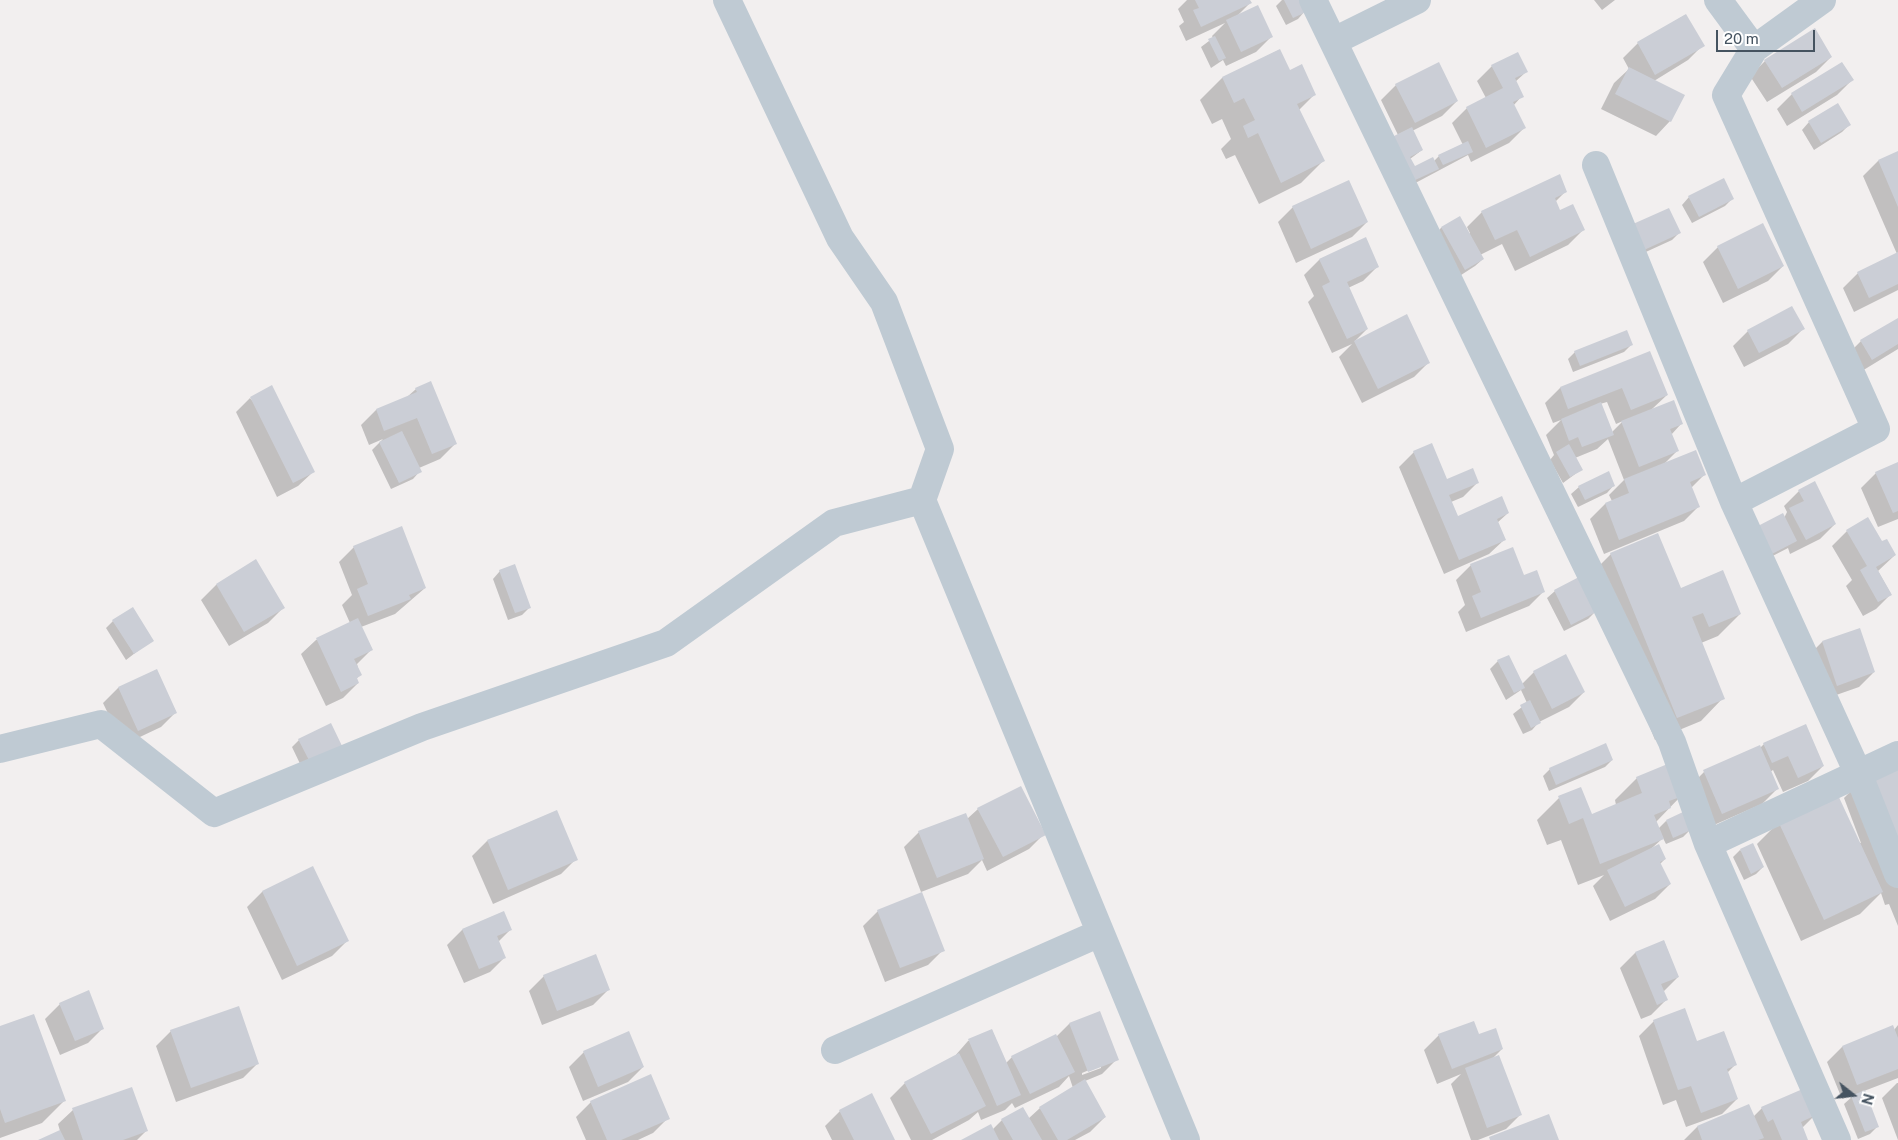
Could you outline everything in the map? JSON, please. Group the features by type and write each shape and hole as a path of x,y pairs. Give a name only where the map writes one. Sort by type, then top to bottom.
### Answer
{"street":[{"path":"728,0 840,238 884,302 940,449 922,500 1186,1140"},
{"path":"1313,0 1672,742 1708,844 1837,1140"},
{"path":"1334,41 1417,0"},
{"path":"1718,0 1754,49"},
{"path":"1734,502 1876,428 1726,95 1754,49 1822,0"},
{"path":"1596,165 1734,502 1858,773 1898,874"},
{"path":"0,749 101,724 214,813 422,728 666,643 834,523 922,500"},
{"path":"1708,844 1898,755"},
{"path":"835,1050 1100,933"}],"building":[{"path":"1195,0 1250,0 1252,3 1201,27 1193,10 1199,8"},
{"path":"1284,0 1301,0 1306,12 1293,18"},
{"path":"1258,5 1273,37 1241,52 1226,20"},
{"path":"1686,14 1705,46 1655,75 1637,42"},
{"path":"1815,28 1832,57 1782,88 1764,60"},
{"path":"1215,36 1226,58 1219,61 1208,39"},
{"path":"1280,49 1290,70 1302,64 1316,95 1297,104 1325,161 1281,183 1258,133 1248,138 1243,126 1255,120 1244,98 1234,103 1222,77"},
{"path":"1518,52 1528,72 1515,78 1524,97 1513,102 1526,128 1486,148 1466,107 1503,88 1491,65"},
{"path":"1439,62 1458,101 1415,123 1395,84"},
{"path":"1842,62 1854,80 1802,112 1791,93"},
{"path":"1629,67 1685,95 1671,122 1615,94"},
{"path":"1838,103 1851,125 1821,143 1808,121"},
{"path":"1412,127 1423,150 1410,157 1415,166 1433,157 1439,169 1413,181 1392,137"},
{"path":"1468,141 1473,152 1443,165 1438,155"},
{"path":"1898,151 1898,207 1878,160"},
{"path":"1560,174 1567,192 1555,198 1560,210 1573,204 1585,230 1530,257 1517,230 1495,240 1481,211"},
{"path":"1724,178 1734,199 1699,217 1688,196"},
{"path":"1349,180 1368,222 1311,249 1292,206"},
{"path":"1669,208 1681,233 1644,250 1633,224"},
{"path":"1460,216 1484,259 1465,270 1441,227"},
{"path":"1763,223 1784,266 1738,289 1717,246"},
{"path":"1366,237 1379,267 1347,282 1368,329 1347,339 1322,286 1330,282 1319,259"},
{"path":"1898,252 1898,284 1869,298 1857,272"},
{"path":"1792,306 1805,329 1759,353 1747,330"},
{"path":"1407,314 1430,363 1378,389 1354,341"},
{"path":"1898,318 1898,344 1872,360 1860,340"},
{"path":"1627,330 1633,345 1580,366 1574,351"},
{"path":"1650,351 1668,395 1631,410 1622,388 1568,409 1560,387"},
{"path":"431,381 457,444 432,454 417,418 384,431 376,409 417,392 415,388"},
{"path":"272,385 315,472 293,483 250,397"},
{"path":"1674,400 1683,424 1670,429 1679,451 1639,467 1621,421"},
{"path":"1601,402 1614,435 1582,447 1578,437 1569,441 1561,419"},
{"path":"402,431 422,472 399,483 379,442"},
{"path":"1432,443 1447,479 1473,468 1479,483 1449,495 1458,516 1502,496 1509,513 1497,519 1506,540 1459,560 1413,451"},
{"path":"1569,444 1583,470 1570,477 1556,452"},
{"path":"1696,450 1706,475 1690,482 1700,507 1619,540 1605,503 1629,493 1624,479"},
{"path":"1898,462 1898,511 1893,513 1875,472"},
{"path":"1609,471 1615,486 1585,500 1578,486"},
{"path":"1815,481 1836,524 1806,540 1789,508 1804,501 1798,490"},
{"path":"1783,513 1797,541 1770,555 1756,527"},
{"path":"1868,517 1882,541 1887,539 1896,555 1876,567 1892,595 1878,602 1860,570 1867,566 1846,530"},
{"path":"402,526 426,588 409,595 411,599 368,616 357,589 368,584 353,546"},
{"path":"1658,533 1681,588 1723,570 1741,614 1709,627 1703,613 1692,617 1725,699 1677,718 1610,553"},
{"path":"1513,547 1524,575 1537,570 1545,592 1481,618 1472,596 1481,592 1470,564"},
{"path":"256,559 285,608 244,632 216,584"},
{"path":"515,564 531,608 515,613 499,570"},
{"path":"1579,577 1596,612 1571,625 1554,590"},
{"path":"133,607 154,641 134,654 112,620"},
{"path":"358,618 373,650 354,659 362,675 357,678 359,683 341,692 316,638"},
{"path":"1860,628 1875,672 1837,686 1822,641"},
{"path":"1566,654 1585,692 1552,709 1533,671"},
{"path":"1509,655 1525,688 1514,693 1497,660"},
{"path":"157,669 177,713 138,731 118,687"},
{"path":"1530,700 1541,723 1531,728 1520,705"},
{"path":"331,723 343,748 311,764 298,739"},
{"path":"1806,724 1824,766 1798,778 1788,756 1772,763 1763,743"},
{"path":"1606,743 1613,760 1556,785 1549,768"},
{"path":"1760,745 1779,789 1722,814 1703,770"},
{"path":"1898,762 1898,859 1865,775"},
{"path":"1670,763 1683,796 1669,801 1671,808 1654,815 1664,839 1600,864 1583,818 1569,824 1558,796 1581,787 1592,814 1642,793 1636,777"},
{"path":"1021,786 1046,835 1003,857 977,808"},
{"path":"1837,793 1883,892 1824,920 1778,821"},
{"path":"557,810 578,860 508,890 487,840"},
{"path":"1683,812 1691,830 1673,838 1666,820"},
{"path":"966,813 984,859 937,878 918,831"},
{"path":"1753,843 1764,867 1751,874 1740,849"},
{"path":"1659,844 1666,859 1660,862 1671,884 1625,907 1607,870"},
{"path":"313,866 349,941 297,966 262,891"},
{"path":"922,892 945,951 900,968 877,910"},
{"path":"504,911 512,930 497,936 506,958 479,969 462,929"},
{"path":"1664,940 1679,977 1661,984 1668,1000 1657,1005 1635,952"},
{"path":"596,954 610,990 557,1011 543,975"},
{"path":"89,990 104,1029 75,1041 59,1003"},
{"path":"239,1006 259,1064 191,1088 170,1030"},
{"path":"1685,1008 1697,1041 1724,1031 1737,1065 1727,1069 1738,1099 1701,1113 1691,1086 1678,1090 1653,1020"},
{"path":"1100,1011 1119,1060 1088,1072 1069,1023"},
{"path":"34,1014 66,1101 5,1123 0,1109 0,1026"},
{"path":"1474,1021 1479,1034 1496,1028 1503,1049 1452,1069 1438,1034"},
{"path":"1893,1025 1898,1038 1898,1069 1857,1085 1842,1046"},
{"path":"992,1029 1021,1095 997,1106 968,1039"},
{"path":"629,1031 644,1067 598,1087 583,1051"},
{"path":"1056,1034 1075,1072 1030,1094 1011,1056"},
{"path":"959,1053 986,1106 931,1134 904,1082"},
{"path":"1499,1055 1522,1115 1487,1128 1465,1068"},
{"path":"651,1074 670,1119 621,1140 607,1140 590,1101"},
{"path":"1085,1079 1106,1117 1067,1140 1058,1140 1039,1107"},
{"path":"132,1087 148,1131 123,1140 83,1140 72,1108"},
{"path":"1805,1088 1816,1115 1801,1122 1808,1140 1782,1140 1773,1119 1768,1122 1761,1107"},
{"path":"1865,1090 1879,1127 1865,1132 1851,1096"},
{"path":"872,1093 895,1140 854,1140 839,1110"},
{"path":"1749,1104 1764,1138 1758,1140 1702,1140 1697,1126"},
{"path":"1023,1107 1042,1140 1013,1140 1001,1119"},
{"path":"1549,1114 1559,1140 1490,1140 1489,1137"},
{"path":"991,1124 999,1140 961,1140"},
{"path":"60,1130 65,1140 38,1140"}]}
